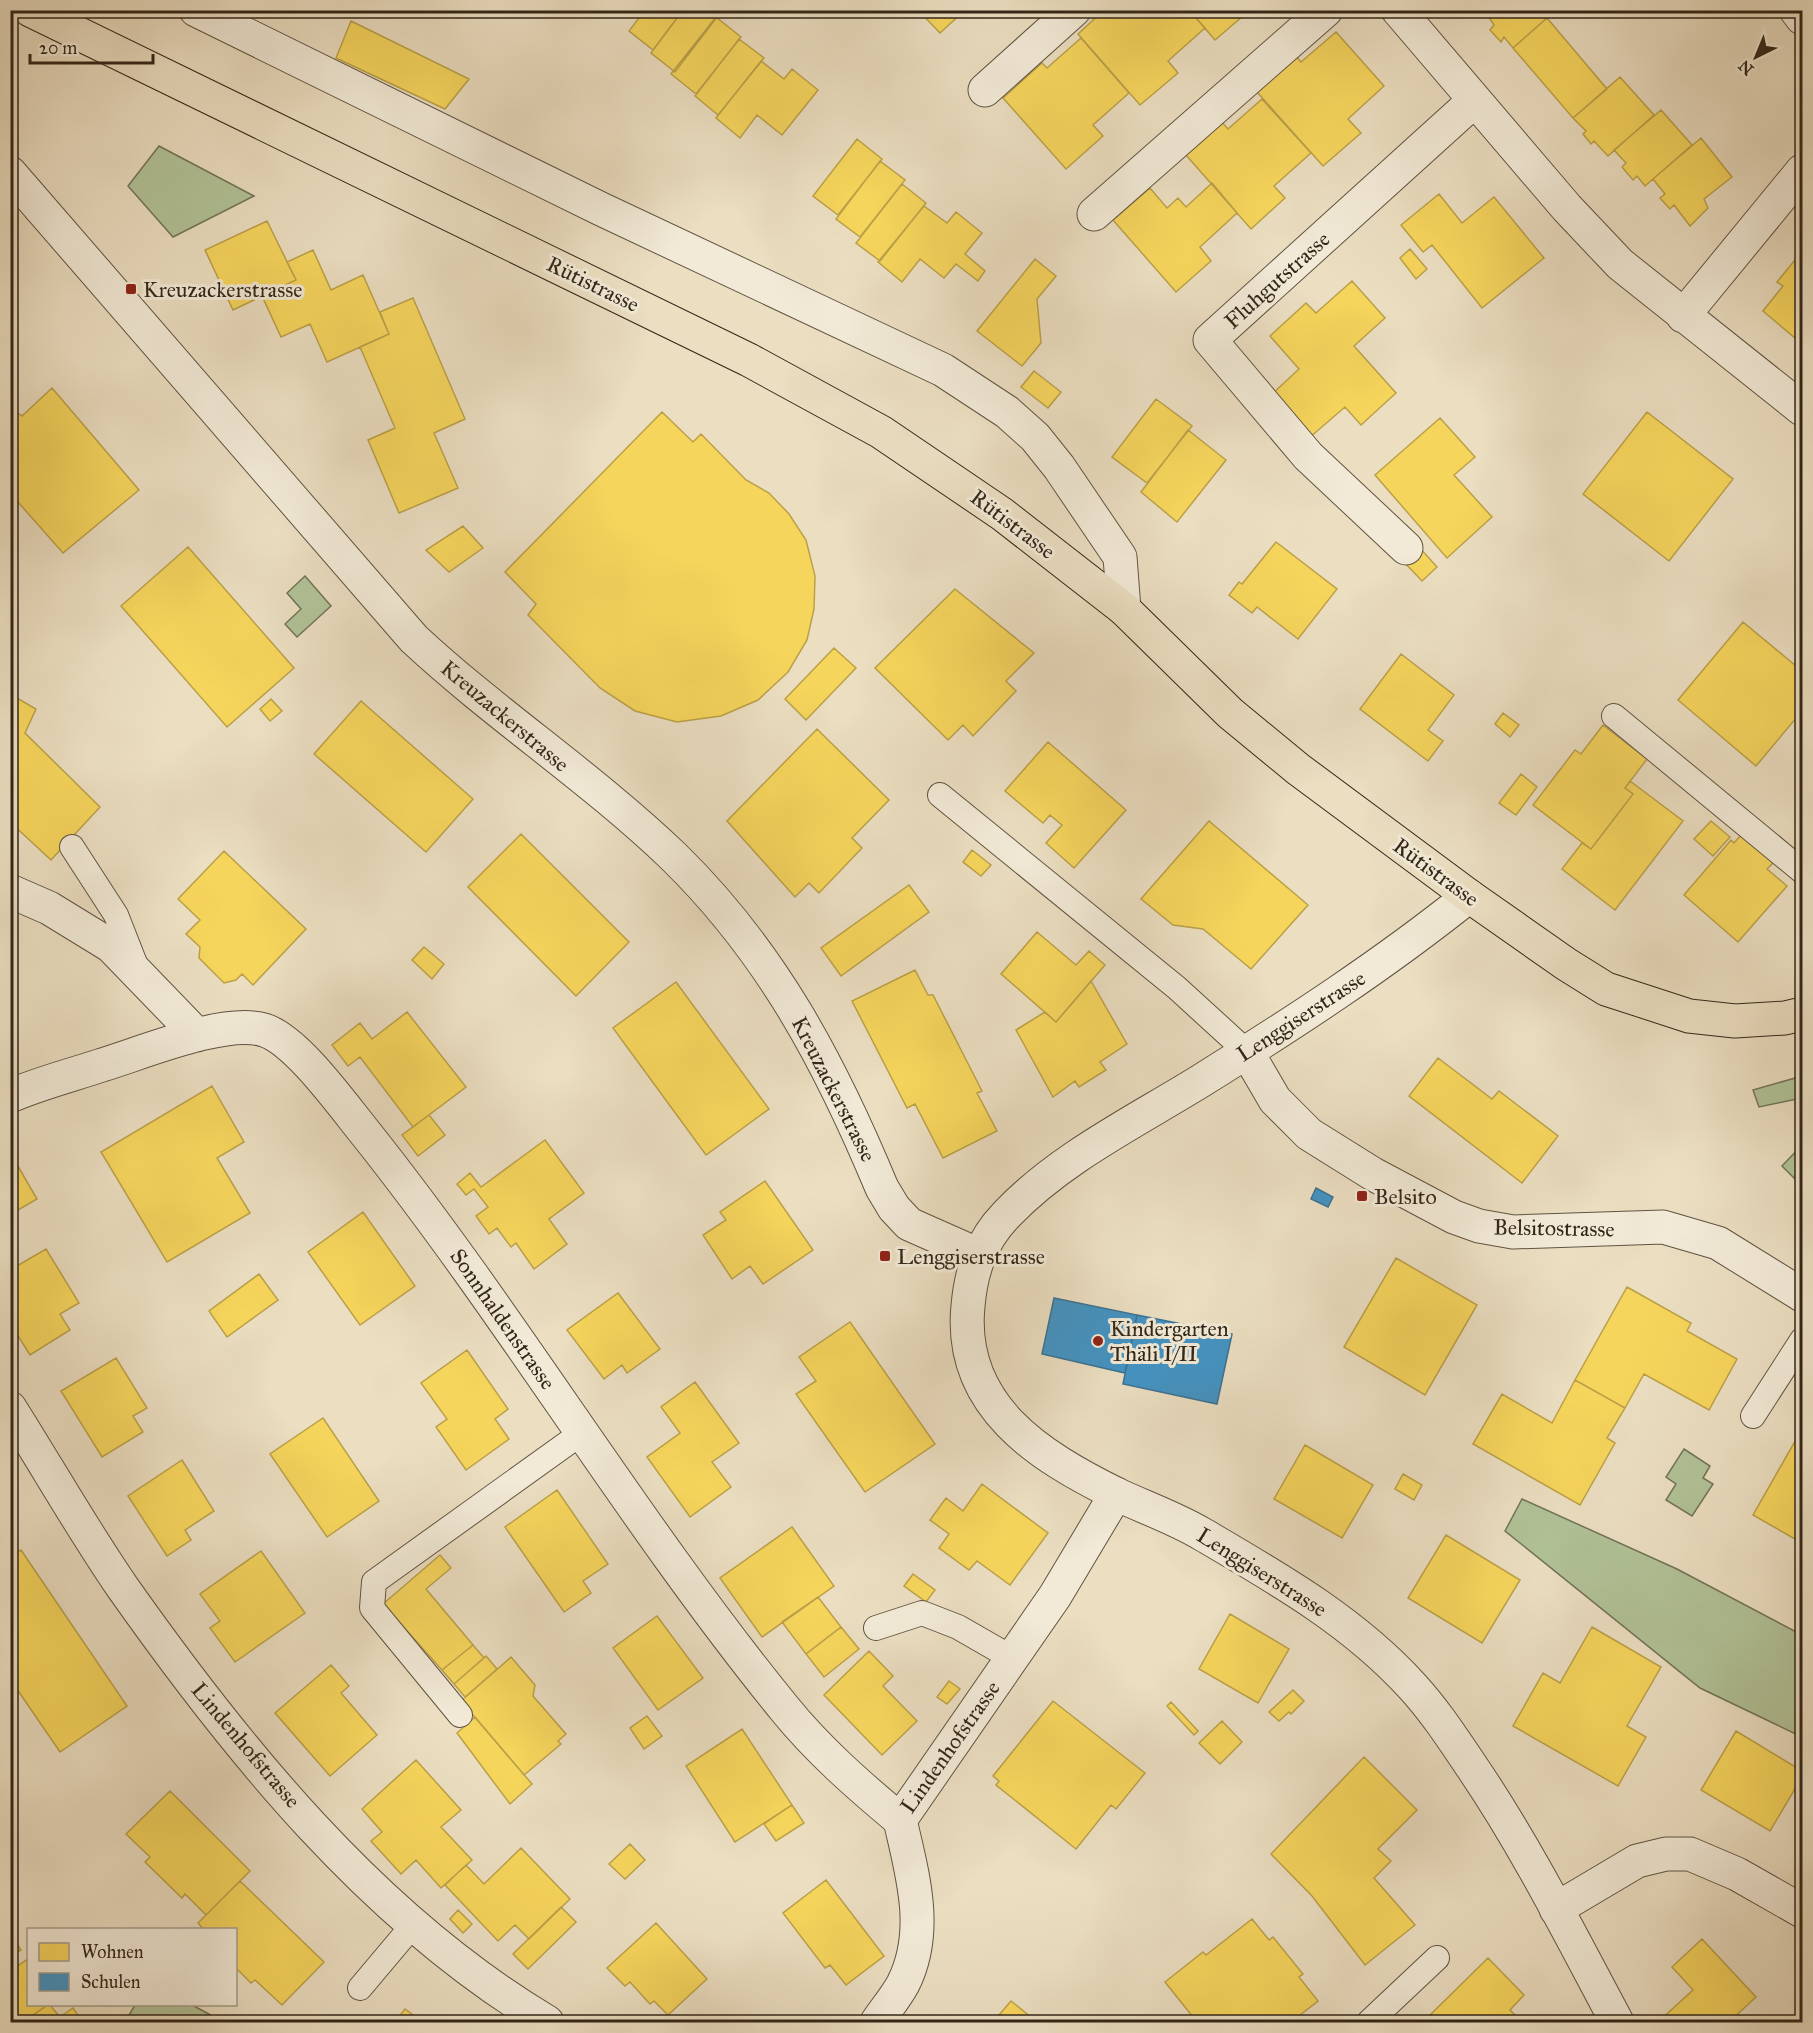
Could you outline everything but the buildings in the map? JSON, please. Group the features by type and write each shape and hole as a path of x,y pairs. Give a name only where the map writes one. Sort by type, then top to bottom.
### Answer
{"main road":[{"name":"Rütistrasse","path":"30,10 769,371 881,432 1002,513 1124,609 1230,713 1289,762 1469,896 1606,989 1689,1016 1735,1021 1785,1018 1803,1014"}],"street":[{"path":"196,10 601,209 943,370 1006,412 1035,437 1059,467 1120,557 1124,609"},
{"path":"985,90 1074,10"},
{"path":"1094,214 1326,10"},
{"path":"1398,10 1567,208 1620,264 1803,409"},
{"path":"1796,10 1803,18"},
{"name":"Fluhgutstrasse","path":"1406,548 1308,456 1210,340 1475,100"},
{"path":"1683,316 1803,171"},
{"name":"Kreuzackerstrasse","path":"10,173 414,639 465,687 635,822 713,898 773,975 824,1058 882,1188 894,1208 909,1224 979,1255"},
{"path":"10,891 49,908 111,946 197,1035"},
{"name":"Lenggiserstrasse","path":"1469,896 1400,951 1247,1052 1072,1160 1039,1185 1006,1215 979,1255 971,1278 966,1327 978,1381 1008,1425 1050,1457 1116,1494 1189,1526 1298,1590 1384,1657 1441,1720 1498,1805 1617,2022"},
{"name":"Sonnhaldenstrasse","path":"10,1096 197,1035 251,1028 266,1031 284,1040 333,1093 416,1196 680,1571 785,1710 845,1774 900,1820"},
{"name":"Belsitostrasse","path":"1247,1052 1275,1100 1309,1134 1373,1174 1454,1217 1479,1226 1513,1232 1663,1227 1718,1243 1803,1295"},
{"name":"Lindenhofstrasse","path":"10,1408 122,1587 230,1731 331,1845 438,1948 502,1996 547,2022"},
{"name":"Lindenhofstrasse","path":"877,2022 903,1985 912,1963 915,1940 918,1900 900,1820 1055,1596 1116,1494"},
{"path":"1556,1909 1637,1861 1666,1854 1690,1854 1737,1874 1803,1911"}],"lane":[{"path":"1614,716 1803,871"},
{"path":"939,795 1178,988 1247,1052"},
{"path":"72,847 116,915 140,977"},
{"path":"1753,1416 1803,1340"},
{"path":"460,1715 372,1608 374,1582 583,1432"},
{"path":"876,1628 922,1613 958,1627 1012,1658"},
{"path":"360,1988 413,1925"},
{"path":"1369,2022 1437,1958"}],"green space":[{"path":"159,146 254,196 173,237 128,186"},
{"path":"305,576 331,606 297,637 285,624 301,609 287,593"},
{"path":"1802,1076 1802,1098 1759,1107 1753,1090"},
{"path":"1802,1145 1802,1186 1782,1166"},
{"path":"1684,1449 1710,1466 1703,1478 1713,1484 1692,1516 1666,1500 1676,1484 1666,1477"},
{"path":"1522,1499 1677,1569 1802,1635 1802,1737 1700,1688 1505,1531"},
{"path":"134,2006 194,2006 224,2022 129,2022 126,2020"}],"place":[{"name":"Kreuzackerstrasse","path":"131,289"},
{"name":"Belsito","path":"1362,1196"},
{"name":"Lenggiserstrasse","path":"885,1256"},
{"name":"Kindergarten Thäli I/II","path":"1098,1341"}]}
